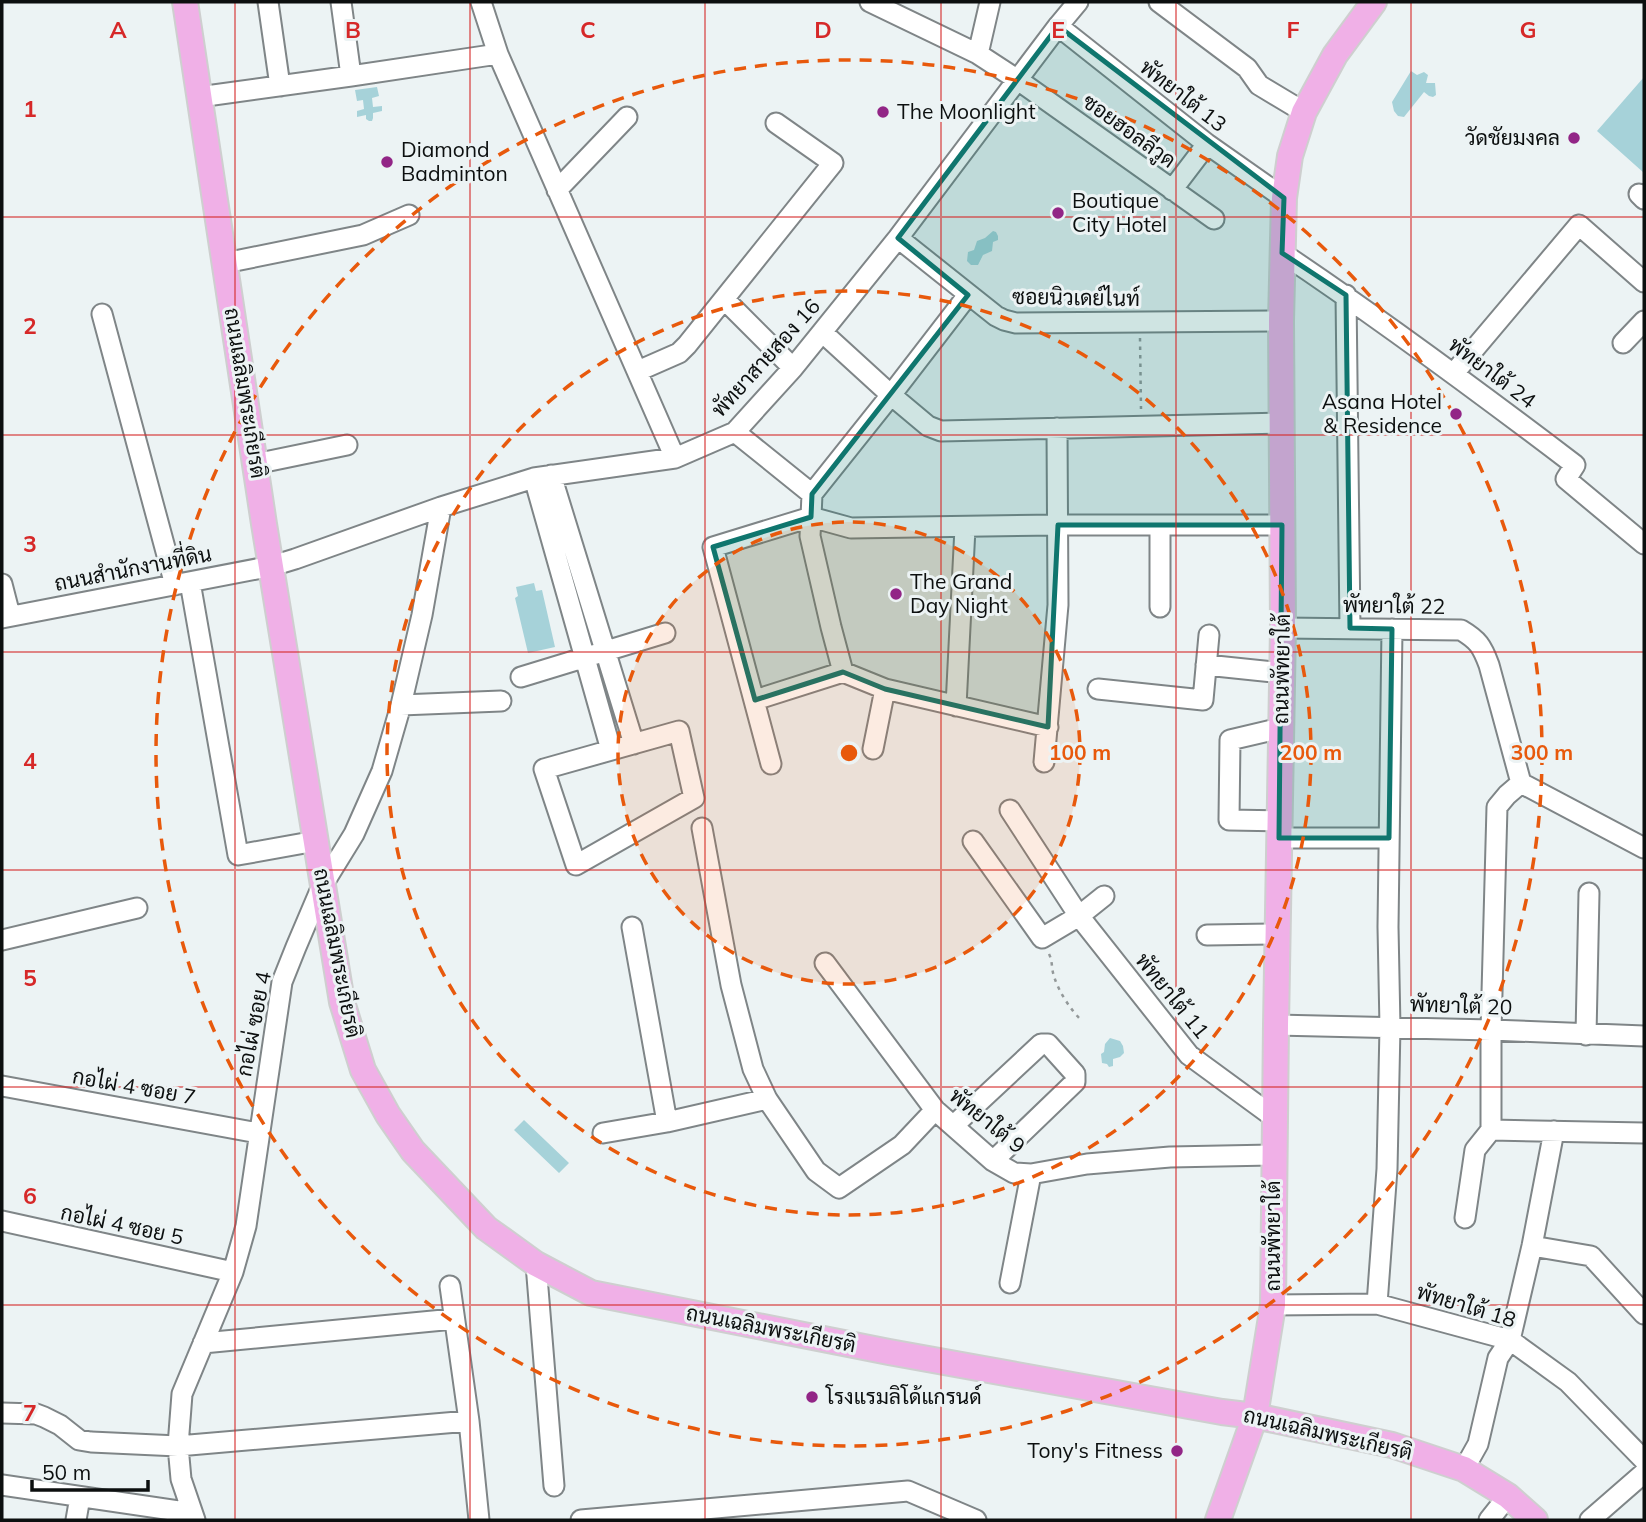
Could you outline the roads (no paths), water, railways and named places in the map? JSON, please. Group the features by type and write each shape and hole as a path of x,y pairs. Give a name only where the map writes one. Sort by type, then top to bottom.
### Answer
{"main road":[{"name":"ถนนเฉลิมพระเกียรติ","path":"185,2 342,1002 363,1070 388,1115 413,1151 485,1228 536,1264 591,1293 902,1354 1255,1416 1392,1445 1464,1469 1508,1496 1535,1520"},
{"name":"ถนนพัทยาใต้","path":"1219,1520 1255,1416 1273,1305 1283,673 1284,198 1290,156 1304,112 1335,55 1374,2"}],"street":[{"path":"268,2 281,86"},
{"path":"341,2 351,76"},
{"path":"481,2 498,54 675,458"},
{"name":"ซอยฮอลลีวูด","path":"870,2 978,54 1214,219"},
{"path":"978,54 990,2"},
{"name":"พัทยาสายสอง 16","path":"272,566 441,507 542,476 675,458 735,432 793,368 898,238 1078,2"},
{"path":"1159,2 1247,68 1259,85 1304,112"},
{"name":"พัทยาใต้ 13","path":"1058,26 1207,144 1284,198"},
{"path":"199,97 498,54"},
{"path":"556,190 626,117"},
{"path":"638,371 679,353 687,345 833,163 776,123"},
{"path":"1172,190 1207,144"},
{"path":"225,263 363,235 410,215"},
{"path":"1454,373 1579,225 1644,282"},
{"name":"ซอยนิวเดย์ไนท์","path":"898,238 996,316 1016,323 1282,321"},
{"name":"พัทยาใต้ 24","path":"1282,253 1346,295 1454,373 1575,465 1566,480 1644,544"},
{"path":"843,672 839,626 810,536 811,494 968,295"},
{"path":"1346,295 1350,628"},
{"path":"724,299 793,368"},
{"path":"102,314 183,584 238,855 316,841"},
{"path":"1623,343 1644,322"},
{"path":"822,332 891,395 929,426 941,431 1282,423"},
{"path":"1044,762 1058,605 1057,428"},
{"path":"735,432 811,494"},
{"path":"256,464 347,444"},
{"path":"542,476 606,652 634,744"},
{"path":"542,476 584,659 611,750"},
{"name":"กอไผ่ ซอย 4","path":"194,1516 181,1479 178,1447 182,1394 233,1272 246,1226 282,982 322,886 354,834 382,771 422,615 441,507"},
{"path":"771,764 713,547 811,517 851,528 1282,525"},
{"path":"1160,525 1160,607"},
{"path":"956,706 965,527"},
{"name":"ถนนสำนักงานที่ดิน","path":"6,616 272,566"},
{"path":"2,584 6,616"},
{"name":"พัทยาใต้ 22","path":"1283,628 1461,630 1474,637 1482,647 1489,665 1521,783"},
{"path":"1377,1304 1387,1169 1392,629"},
{"path":"522,677 665,633"},
{"path":"1098,689 1203,700 1209,635"},
{"path":"1206,665 1283,673"},
{"path":"755,700 843,672 885,689 1048,727"},
{"path":"873,749 885,689"},
{"path":"401,705 501,701"},
{"path":"1281,728 1230,740 1229,820 1279,830 1389,838"},
{"path":"679,732 694,798 576,865 544,769 634,744 679,732"},
{"path":"1465,1218 1475,1150 1491,1130 1497,807 1521,783 1644,848"},
{"name":"พัทยาใต้ 11","path":"1010,810 1079,916 1189,1055 1275,1118"},
{"path":"702,828 731,985 752,1069 767,1099 816,1171 839,1188 902,1145 935,1110"},
{"path":"973,841 1042,938 1079,916 1104,896"},
{"path":"1587,1035 1589,893"},
{"path":"2,940 137,908"},
{"path":"632,927 667,1122"},
{"path":"1207,935 1277,934"},
{"name":"พัทยาใต้ 9","path":"825,963 935,1110 958,1121 1014,1173 1031,1174 1087,1164 1170,1157 1274,1155"},
{"name":"พัทยาใต้ 20","path":"1276,1025 1644,1036"},
{"path":"958,1121 1041,1044 1048,1044 1076,1074 1075,1082 997,1158"},
{"name":"กอไผ่ 4 ซอย 7","path":"2,1086 258,1133"},
{"path":"603,1133 667,1122 767,1099"},
{"path":"1491,1130 1644,1133"},
{"path":"1464,1469 1478,1444 1498,1358 1510,1340 1555,1131"},
{"path":"1010,1283 1031,1174"},
{"name":"กอไผ่ 4 ซอย 5","path":"2,1221 233,1272"},
{"path":"1532,1246 1591,1256 1644,1314"},
{"path":"536,1264 554,1486"},
{"path":"450,1286 480,1520"},
{"name":"พัทยาใต้ 18","path":"1273,1305 1377,1304 1510,1340 1569,1382 1644,1460"},
{"path":"203,1343 454,1319"},
{"path":"2,1412 44,1417 60,1425 79,1440 91,1443 178,1447 469,1421"},
{"path":"1590,1520 1644,1473"},
{"path":"2,1486 194,1516"},
{"path":"582,1520 682,1516 908,1491 976,1520"},
{"path":"1489,1520 1508,1496"},
{"path":"76,1520 80,1497"}],"water":[{"path":"1411,71 1417,75 1424,72 1428,75 1426,83 1435,83 1436,95 1429,96 1424,92 1404,117 1398,116 1392,102"},
{"path":"1644,77 1644,173 1597,131"},
{"path":"377,87 379,96 372,98 373,107 382,106 382,111 373,113 372,121 366,119 366,115 357,117 357,111 364,109 363,100 357,101 355,90"},
{"path":"993,231 996,232 998,240 993,242 992,251 983,255 978,265 971,265 967,261 968,252 974,250 977,241"},
{"path":"534,583 536,591 542,590 555,647 528,653 515,598 518,596 516,587"},
{"path":"1110,1038 1120,1041 1124,1053 1113,1059 1113,1066 1109,1067 1102,1063 1101,1054"},
{"path":"524,1120 569,1163 559,1173 514,1130"}],"place":[{"name":"The Moonlight","path":"883,112"},
{"name":"วัดชัยมงคล","path":"1574,138"},
{"name":"Diamond Badminton","path":"387,162"},
{"name":"Boutique City Hotel","path":"1058,213"},
{"name":"Asana Hotel & Residence","path":"1456,414"},
{"name":"The Grand Day Night","path":"896,594"},
{"name":"โรงแรมลิโด้แกรนด์","path":"812,1397"},
{"name":"Tony's Fitness","path":"1177,1451"}]}
